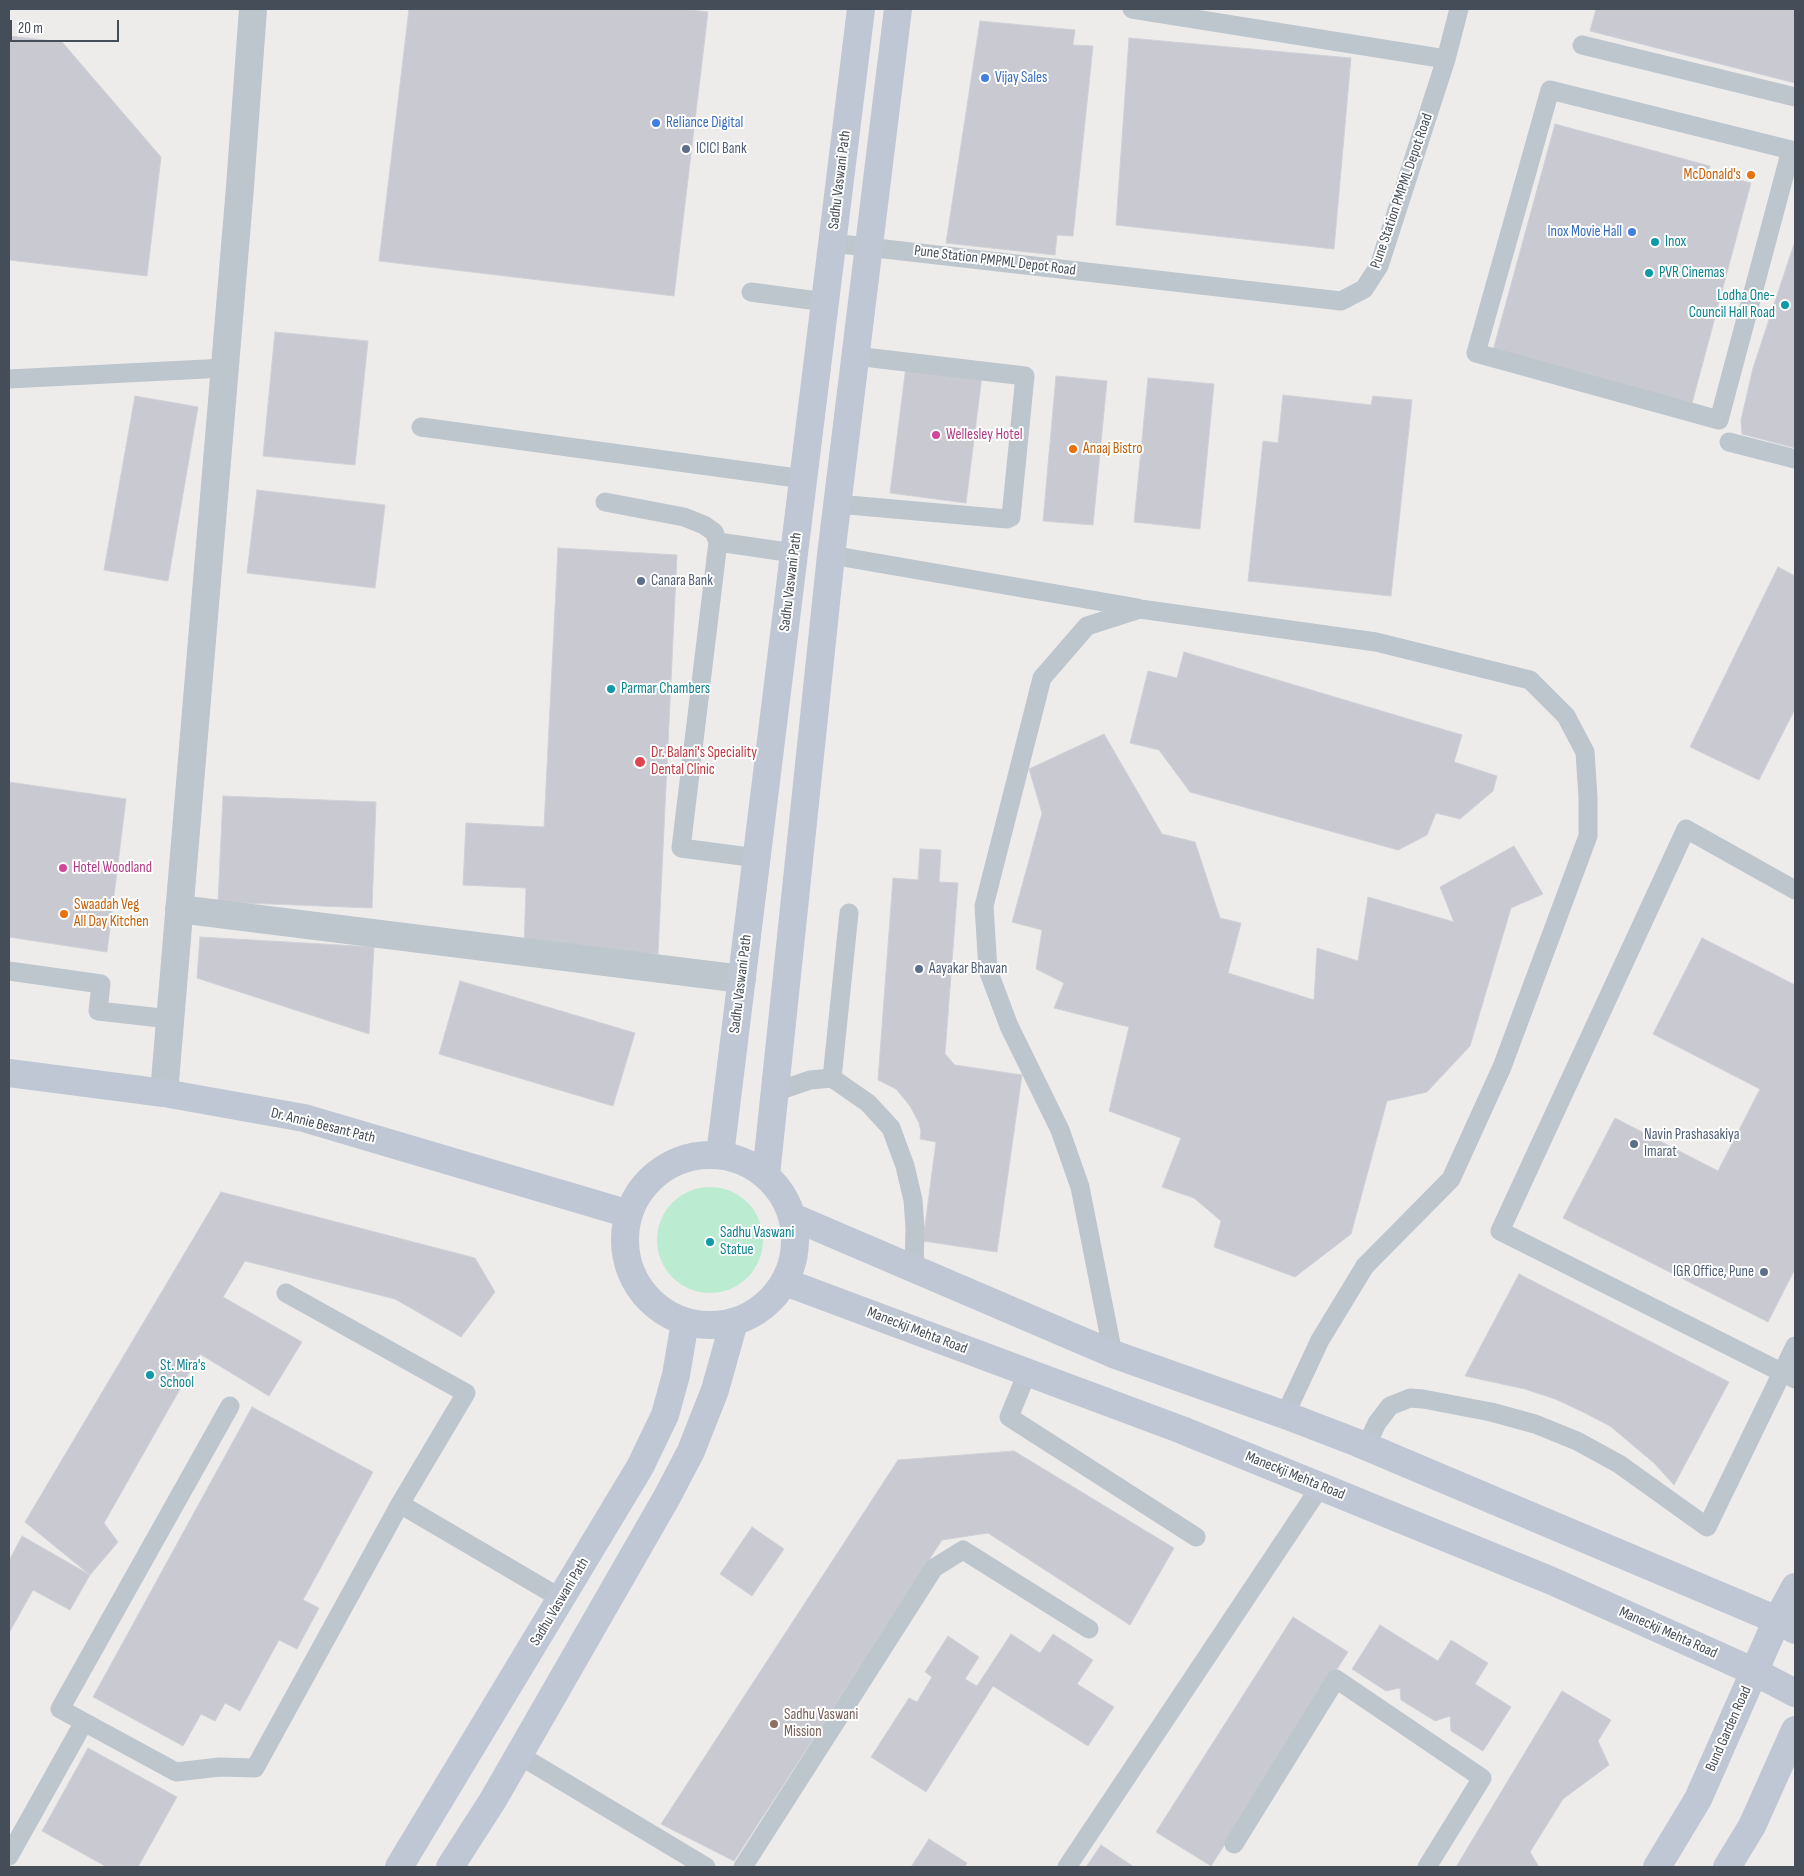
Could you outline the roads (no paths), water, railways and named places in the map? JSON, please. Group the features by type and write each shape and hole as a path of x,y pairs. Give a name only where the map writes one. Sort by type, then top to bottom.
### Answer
{"main road":[{"name":"Sadhu Vaswani Path","path":"720,1155 862,9"},
{"path":"766,1175 831,555 898,9"},
{"name":"Dr. Annie Besant Path","path":"9,1074 164,1093 304,1118 629,1214"},
{"path":"703,1155 720,1155 737,1159 752,1166 766,1175 778,1187 793,1217 796,1233 796,1250 785,1282 776,1296 764,1307 750,1316 734,1322 718,1325 685,1322 669,1315 655,1305 634,1279 628,1264 625,1230 635,1198 657,1173 671,1164 687,1158 703,1155"},
{"path":"793,1217 1113,1354 1285,1414 1366,1446 1786,1625"},
{"name":"Maneckji Mehta Road","path":"785,1282 1182,1430 1552,1581 1754,1672 1795,1693"},
{"name":"Sadhu Vaswani Path","path":"399,1867 640,1467 664,1415 676,1375 685,1322"},
{"path":"450,1867 519,1755 633,1558 691,1451 715,1390 734,1322"},
{"name":"Bund Garden Road","path":"1657,1867 1698,1799 1754,1672 1786,1625 1795,1587"},
{"path":"1727,1867 1752,1826 1795,1730"}],"street":[{"path":"164,1093 253,9"},
{"path":"179,909 742,979"}],"lane":[{"path":"1132,9 1446,59"},
{"name":"Pune Station PMPML Depot Road","path":"832,243 1340,301 1364,289 1379,266 1446,59 1459,9"},
{"path":"1582,45 1795,97"},
{"path":"1550,90 1793,151 1719,420 1476,353 1550,90"},
{"path":"751,292 825,302"},
{"path":"837,504 1007,519 1011,517 1025,376 855,356"},
{"path":"9,379 225,368"},
{"path":"421,428 804,479"},
{"path":"1729,442 1795,459"},
{"path":"605,502 684,517 704,524 714,532 718,542 680,848 756,858"},
{"path":"718,542 794,553"},
{"path":"831,555 1140,608 1376,642 1530,680 1566,716 1585,752 1588,836 1498,1075 1451,1179 1365,1266 1320,1340 1285,1414"},
{"path":"1113,1354 1080,1187 1060,1130 1009,1026 988,970 984,906 1042,678 1087,626 1140,608"},
{"path":"1789,1376 1500,1230 1686,829 1795,890"},
{"path":"832,1078 849,913"},
{"path":"9,971 101,984 98,1011 170,1019"},
{"path":"774,1092 810,1080 832,1078 868,1103 891,1128 905,1166 913,1200 915,1228 914,1269"},
{"path":"230,1406 60,1709 176,1772 220,1767 255,1768 400,1504 466,1393 286,1293"},
{"path":"1366,1446 1377,1423 1390,1406 1410,1398 1491,1412 1535,1424 1577,1442 1619,1464 1707,1527 1789,1376 1795,1346"},
{"path":"1027,1373 1009,1416 1196,1537"},
{"path":"1067,1867 1320,1487"},
{"path":"400,1504 562,1599"},
{"path":"744,1867 934,1568 963,1550 1089,1629"},
{"path":"1234,1844 1336,1679 1482,1778 1428,1867"},
{"path":"9,1856 84,1722"},
{"path":"519,1755 706,1867"}],"place":[{"name":"Vijay Sales","path":"985,78"},
{"name":"Reliance Digital","path":"656,123"},
{"name":"ICICI Bank","path":"686,149"},
{"name":"McDonald's","path":"1751,175"},
{"name":"Inox Movie Hall","path":"1632,232"},
{"name":"Inox","path":"1655,242"},
{"name":"PVR Cinemas","path":"1649,273"},
{"name":"Lodha One- Council Hall Road","path":"1785,305"},
{"name":"Wellesley Hotel","path":"936,435"},
{"name":"Anaaj Bistro","path":"1073,449"},
{"name":"Canara Bank","path":"641,581"},
{"name":"Parmar Chambers","path":"611,689"},
{"name":"Dr. Balani's Speciality Dental Clinic","path":"640,762"},
{"name":"Hotel Woodland","path":"63,868"},
{"name":"Swaadah Veg All Day Kitchen","path":"64,914"},
{"name":"Aayakar Bhavan","path":"919,969"},
{"name":"Navin Prashasakiya Imarat","path":"1634,1144"},
{"name":"Sadhu Vaswani Statue","path":"710,1242"},
{"name":"IGR Office, Pune","path":"1764,1272"},
{"name":"St. Mira's School","path":"150,1375"},
{"name":"Sadhu Vaswani Mission","path":"774,1724"}]}
